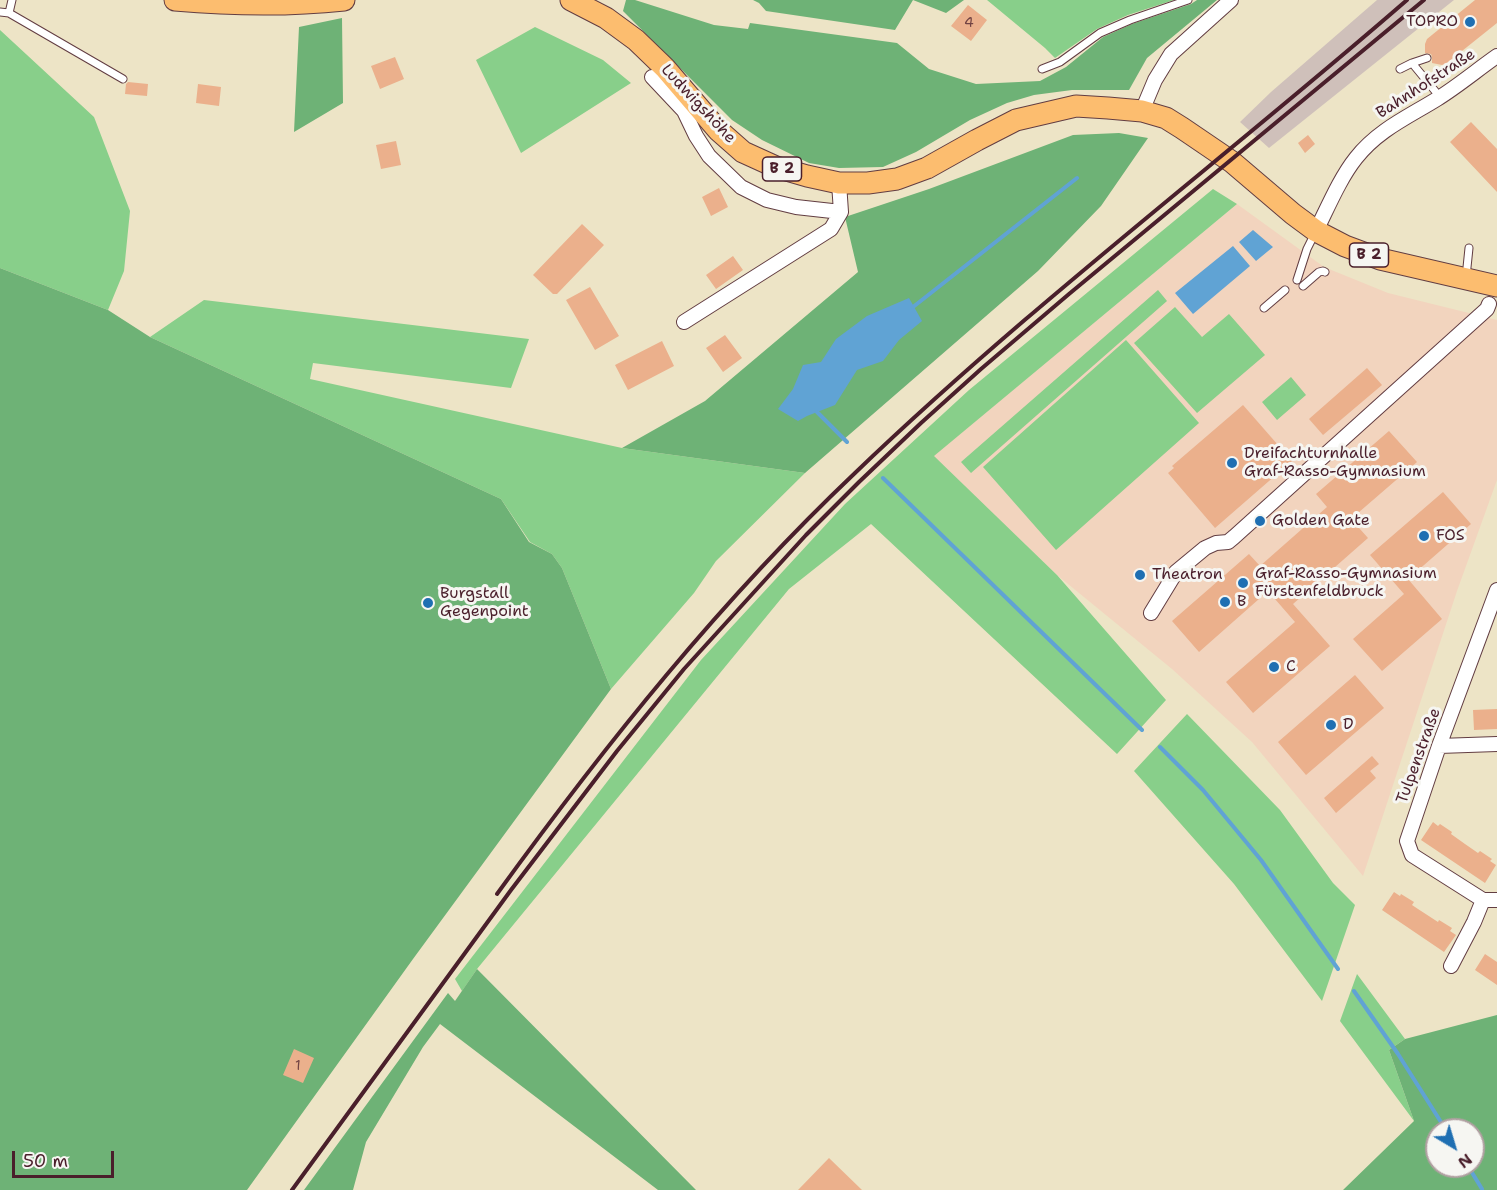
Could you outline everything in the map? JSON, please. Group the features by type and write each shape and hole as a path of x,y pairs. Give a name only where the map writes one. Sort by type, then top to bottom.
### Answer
{"main road":[{"path":"175,0 280,4 344,0"},
{"name":"Ludwigshöhe","path":"571,0 606,18 636,40 665,68 718,130 743,152 776,167 839,183 897,179 927,168 1016,120 1045,112 1076,106 1142,111"},
{"name":"B 2","path":"1142,111 1166,118 1232,162 1316,231 1345,246 1380,259 1466,279 1493,295"}],"street":[{"path":"1142,111 1155,80 1171,54 1231,0"},
{"name":"Bahnhofstraße","path":"1316,231 1355,158 1371,142 1387,128 1440,97 1497,56"},
{"path":"652,77 684,111 709,156 741,187 767,200 841,212"},
{"path":"684,322 831,229 841,212 839,183"},
{"path":"1151,613 1176,572 1205,548 1216,543 1228,542 1234,537 1487,309 1493,295"},
{"name":"Tulpenstraße","path":"1451,966 1474,922 1490,900 1412,855 1407,841 1439,746 1496,594"},
{"path":"1439,746 1497,744"}],"lane":[{"path":"9,13 12,0"},
{"path":"1042,69 1060,62 1100,33 1188,0"},
{"path":"0,12 9,13 123,79"},
{"path":"1400,69 1427,58"},
{"path":"1412,63 1440,97"},
{"path":"1297,280 1307,249 1316,231"},
{"path":"1466,279 1469,248"},
{"path":"1303,286 1318,272 1325,272"},
{"path":"1264,308 1285,290"}],"shaded area":[{"path":"1377,0 1454,0 1269,148 1240,122 1271,92"},
{"path":"1237,204 1324,267 1388,293 1497,320 1497,480 1457,591 1363,876 1252,742 1172,669 1057,575 933,456"}],"green space":[{"path":"626,0 635,0 714,25 748,29 750,23 897,43 929,69 976,84 1040,81 1066,67 1103,37 1197,0 1217,0 1147,58 1129,90 1072,90 1034,95 1007,103 970,120 916,152 883,167 839,168 809,163 762,140 732,120 623,11"},
{"path":"753,0 913,0 895,30 766,11"},
{"path":"913,0 964,0 946,13"},
{"path":"987,0 1174,0 1128,15 1097,29 1055,58"},
{"path":"342,18 343,103 294,132 299,27"},
{"path":"535,27 603,60 631,83 521,153 476,60"},
{"path":"0,30 94,117 130,211 124,271 108,310 0,268"},
{"path":"1119,133 1148,138 1101,206 1038,271 805,473 622,448 705,401 858,272 845,217 929,189 1073,135"},
{"path":"1213,189 1237,204 934,456 1057,575 1166,700 1117,754 871,524 789,589 477,969 462,991 455,979 701,660 845,504 969,390"},
{"path":"0,268 108,310 150,337 501,499 529,542 552,554 562,568 611,689 247,1190 0,1190"},
{"path":"1158,290 1167,301 971,473 961,462"},
{"path":"204,300 529,339 511,388 313,363 310,379 622,448 805,473 716,561 694,593 611,689 562,568 552,554 530,542 501,499 150,337"},
{"path":"1175,307 1202,337 1229,314 1265,355 1197,413 1134,343"},
{"path":"1126,340 1199,423 1056,550 983,467"},
{"path":"1291,377 1306,395 1277,420 1262,402"},
{"path":"1187,714 1280,810 1333,883 1355,905 1322,1001 1234,884 1134,771"},
{"path":"477,969 696,1190 658,1190 440,1024 423,1047 366,1142 353,1190 304,1190 448,993 455,1001"},
{"path":"1357,974 1405,1039 1389,1050 1414,1121 1340,1021"},
{"path":"1497,1015 1497,1190 1343,1190 1414,1121 1389,1050 1405,1039"}],"water":[{"path":"1253,230 1273,247 1256,261 1239,242"},
{"path":"1233,246 1250,266 1193,314 1175,293"},
{"path":"909,298 922,321 899,340 883,361 857,370 835,405 798,421 778,409 793,389 803,365 821,362 836,339 867,316"}],"building":[{"path":"1475,0 1497,0 1497,23 1447,63 1442,65 1432,63 1431,54 1425,53 1427,39"},
{"path":"968,5 987,20 971,41 951,26"},
{"path":"395,57 404,79 380,89 371,66"},
{"path":"128,82 148,84 147,96 125,94"},
{"path":"198,84 221,87 219,106 196,103"},
{"path":"1471,122 1497,149 1497,192 1450,142"},
{"path":"1308,135 1315,144 1305,153 1298,143"},
{"path":"396,141 401,165 381,169 376,145"},
{"path":"719,188 728,207 711,216 702,197"},
{"path":"582,224 604,245 557,294 553,294 533,275"},
{"path":"733,256 743,270 716,289 706,275"},
{"path":"590,287 619,336 595,350 566,300"},
{"path":"725,335 742,358 723,372 706,348"},
{"path":"662,341 674,366 628,390 615,365"},
{"path":"1367,368 1382,385 1323,435 1309,419"},
{"name":"Dreifachturnhalle Graf-Rasso-Gymnasium","path":"1243,405 1292,461 1215,528 1168,473 1174,468 1172,466"},
{"path":"1389,431 1417,462 1351,519 1368,538 1293,604 1330,646 1253,713 1226,682 1295,622 1268,591 1199,652 1172,621 1249,554 1260,566 1327,507 1316,494"},
{"path":"1443,492 1471,524 1408,579 1442,619 1382,671 1353,639 1404,594 1370,555"},
{"name":"D","path":"1355,675 1384,708 1306,775 1278,742"},
{"path":"1497,709 1497,729 1474,730 1473,710"},
{"path":"1372,756 1379,764 1370,771 1376,778 1336,813 1324,798"},
{"path":"1433,822 1452,832 1451,834 1478,853 1480,851 1492,859 1490,861 1496,865 1485,883 1421,840"},
{"path":"1394,892 1414,902 1412,905 1438,922 1439,920 1452,928 1450,931 1456,935 1444,952 1382,910"},
{"path":"1485,954 1497,962 1497,985 1475,970"},
{"path":"294,1049 314,1058 303,1083 283,1075"},
{"path":"829,1158 862,1190 798,1190"}],"waterway":[{"path":"913,307 1077,178"},
{"path":"817,412 847,442"},
{"path":"883,478 1142,730"},
{"path":"1160,747 1203,790 1261,860 1338,969"},
{"path":"1354,991 1438,1118"},
{"path":"1475,1178 1482,1189"}],"railway":[{"path":"497,894 580,783 666,675 758,571 806,521 921,411 1058,291 1407,0"},
{"path":"292,1190 511,890 617,751 684,669 806,535 921,423 981,369 1424,0"}],"place":[{"name":"TOPRO","path":"1470,22"},
{"name":"Dreifachturnhalle Graf-Rasso-Gymnasium","path":"1232,463"},
{"name":"Golden Gate","path":"1260,521"},
{"name":"FOS","path":"1424,536"},
{"name":"Theatron","path":"1140,575"},
{"name":"Graf-Rasso-Gymnasium Fürstenfeldbruck","path":"1243,583"},
{"name":"B","path":"1225,602"},
{"name":"Burgstall Gegenpoint","path":"428,603"},
{"name":"C","path":"1274,667"},
{"name":"D","path":"1331,725"}]}
